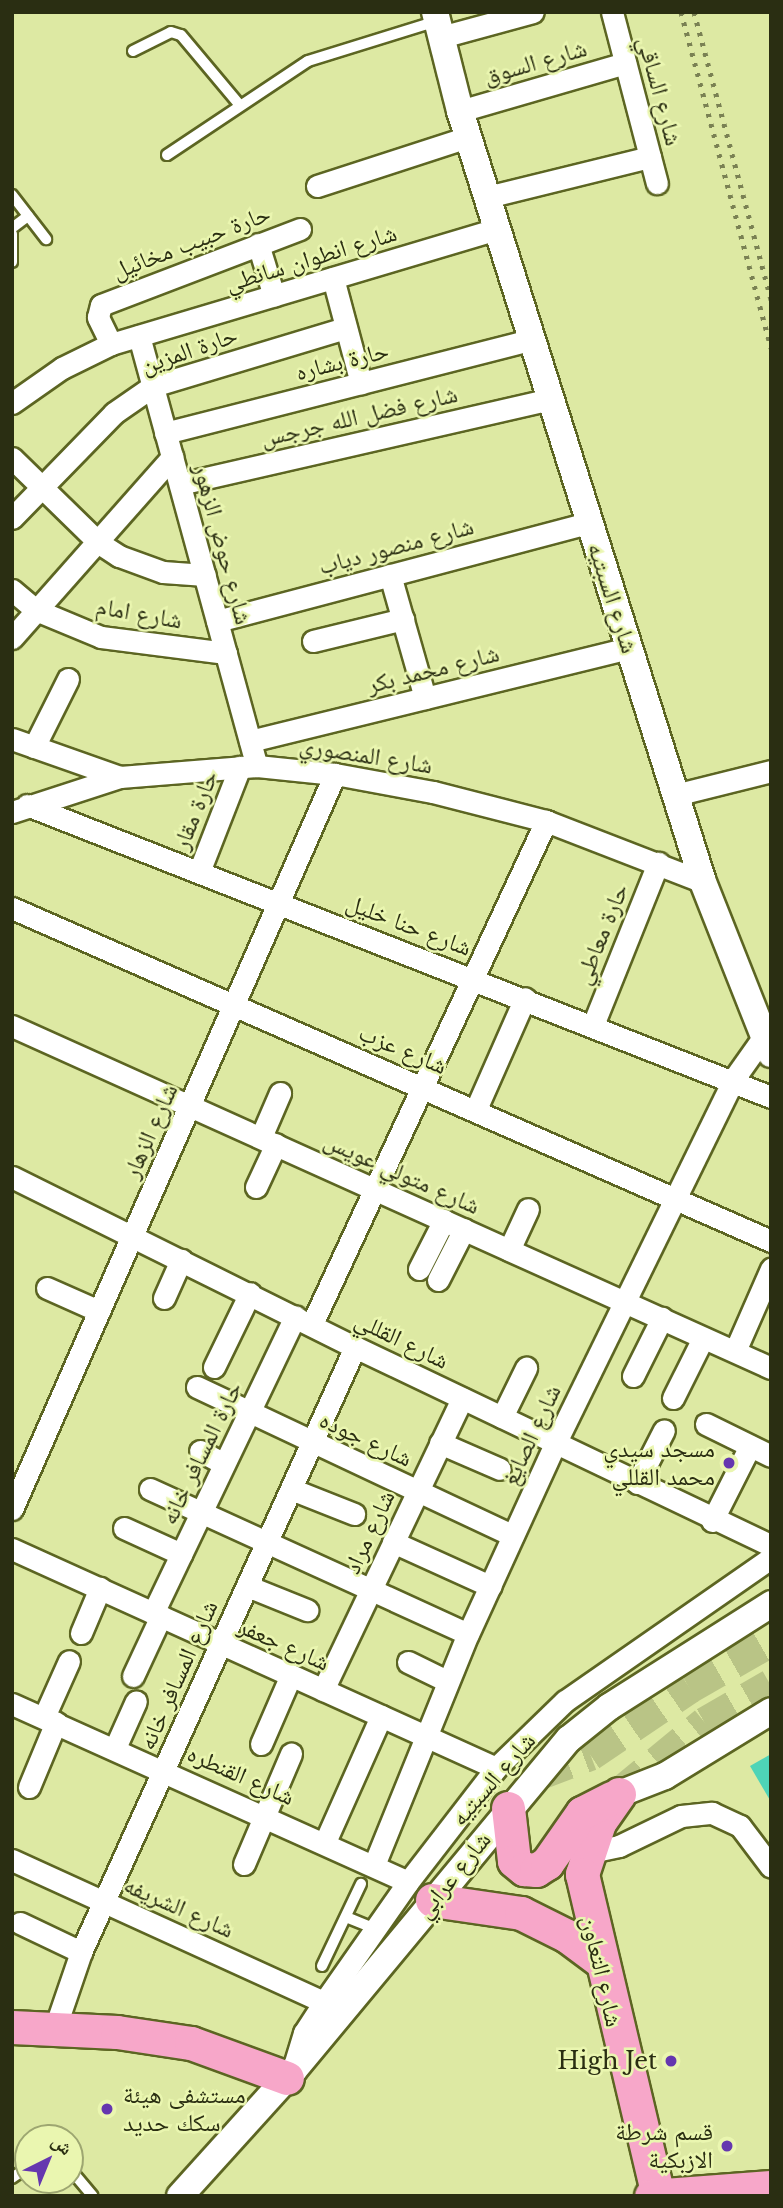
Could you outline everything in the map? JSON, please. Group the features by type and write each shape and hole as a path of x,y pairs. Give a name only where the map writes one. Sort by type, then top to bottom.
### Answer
{"main road":[{"path":"508,1808 514,1861 524,1869 536,1870 547,1863 582,1813 620,1794"},
{"name":"شارع التعاون","path":"620,1794 599,1823 586,1853 582,1874 658,2195"},
{"path":"420,1891 521,1913 567,1936 602,1962"},
{"path":"12,2027 55,2028 191,2043 290,2075"},
{"path":"651,2196 771,2187"}],"street":[{"path":"438,23 533,12"},
{"name":"شارع الساقي","path":"612,12 657,183"},
{"name":"شارع السبتيه","path":"438,23 460,111 675,795 703,882 766,1047"},
{"name":"شارع السوق","path":"460,111 625,64"},
{"path":"317,186 468,137"},
{"path":"487,197 650,158"},
{"name":"حارة حبيب مخائيل","path":"111,344 97,313 101,305 300,229"},
{"name":"شارع انطوان سانطي","path":"12,403 62,368 111,344 497,229"},
{"path":"258,244 274,296"},
{"path":"333,278 361,383"},
{"name":"حارة المزين","path":"12,518 114,413 153,386 345,328"},
{"name":"شارع حوض الزهور","path":"139,336 250,741 249,766"},
{"name":"حارة بشاره","path":"166,433 531,340"},
{"name":"شارع فضل الله جرجس","path":"180,484 550,399"},
{"path":"12,638 99,543 172,457"},
{"path":"12,458 99,543 140,565 205,575"},
{"name":"شارع منصور دياب","path":"217,621 589,523"},
{"path":"390,575 425,698"},
{"name":"شارع امام","path":"12,590 36,610 101,637 226,653"},
{"path":"313,641 403,619"},
{"name":"شارع محمد بكر","path":"250,741 628,648"},
{"path":"34,747 68,679"},
{"path":"12,739 120,777"},
{"name":"شارع المنصوري","path":"20,808 120,777 249,766 335,774 433,792 546,821 703,882"},
{"name":"حارة مقار","path":"199,872 249,766"},
{"path":"675,795 771,771"},
{"name":"شارع الزهار","path":"12,1509 335,774"},
{"name":"شارع حنا خليل","path":"20,808 199,872 593,1024 771,1097"},
{"name":"حارة المسافر خانه","path":"133,1676 181,1554 249,1412 304,1320 375,1189 546,821"},
{"name":"حارة معاطي","path":"593,1024 658,863"},
{"name":"شارع عزب","path":"12,908 422,1085 771,1241"},
{"path":"476,1109 525,998"},
{"name":"شارع متولي عويس","path":"12,1026 771,1368"},
{"name":"شارع الصايغ","path":"373,1865 447,1681 622,1302 733,1080 766,1047"},
{"path":"256,1187 280,1093"},
{"name":"شارع القللي","path":"12,1177 712,1521 771,1545"},
{"path":"509,1250 528,1209"},
{"path":"419,1269 444,1220"},
{"path":"439,1280 464,1229"},
{"path":"164,1298 181,1260"},
{"path":"735,1351 771,1269"},
{"path":"47,1288 99,1311"},
{"path":"214,1367 250,1293"},
{"path":"633,1376 662,1318"},
{"path":"673,1398 703,1338"},
{"name":"شارع المسافر خانه","path":"55,2028 81,1952 355,1347"},
{"path":"502,1417 526,1367"},
{"name":"شارع جوده","path":"197,1387 513,1536"},
{"name":"شارع مراد","path":"323,1690 462,1398"},
{"path":"706,1424 771,1456"},
{"path":"637,1483 664,1430"},
{"path":"440,1443 500,1469"},
{"path":"712,1521 750,1446"},
{"path":"200,1451 224,1464"},
{"path":"150,1489 468,1634"},
{"path":"291,1489 354,1514"},
{"path":"124,1528 181,1554"},
{"path":"393,1542 491,1586"},
{"name":"شارع جعفر","path":"12,1549 496,1768"},
{"name":"شارع السبتيه","path":"290,2075 301,2040 324,2001 375,1929 420,1891 496,1768 565,1701 771,1558"},
{"path":"247,1586 307,1610"},
{"path":"81,1633 100,1588"},
{"name":"شارع عرابي","path":"180,2196 290,2075 420,1891 508,1808 569,1739 609,1707 771,1604"},
{"path":"29,1787 69,1661"},
{"path":"408,1662 447,1681"},
{"path":"261,1744 290,1675"},
{"path":"114,1748 136,1701"},
{"name":"شارع القنطره","path":"12,1703 265,1814 373,1865 420,1891"},
{"path":"620,1794 665,1776 771,1711"},
{"path":"325,1842 381,1717"},
{"path":"244,1864 291,1754"},
{"path":"586,1853 619,1846 681,1816 712,1813 740,1826 771,1867"},
{"name":"شارع الشريفه","path":"12,1860 324,2001"},
{"path":"20,1923 81,1952"}],"lane":[{"path":"167,155 239,104 308,61 438,23"},
{"path":"133,51 171,32 181,35 239,104"},
{"path":"12,195 46,239"},
{"path":"12,228 28,216"},
{"path":"12,234 12,262"},
{"path":"322,1966 361,1884"},
{"path":"345,1917 375,1929"}],"building":[{"path":"771,1754 771,1802 750,1766"}],"tunnel":[{"path":"537,1774 590,1754 689,1687 771,1640"},
{"path":"619,1794 705,1723 771,1685"}],"railway":[{"path":"681,12 771,348"},
{"path":"694,12 771,300"}],"place":[{"name":"مسجد سيدي محمد القللي","path":"729,1463"},
{"name":"High Jet","path":"671,2061"},
{"name":"مستشفى هيئة سكك حديد","path":"107,2109"},
{"name":"قسم شرطة الازبكية","path":"727,2146"}]}
